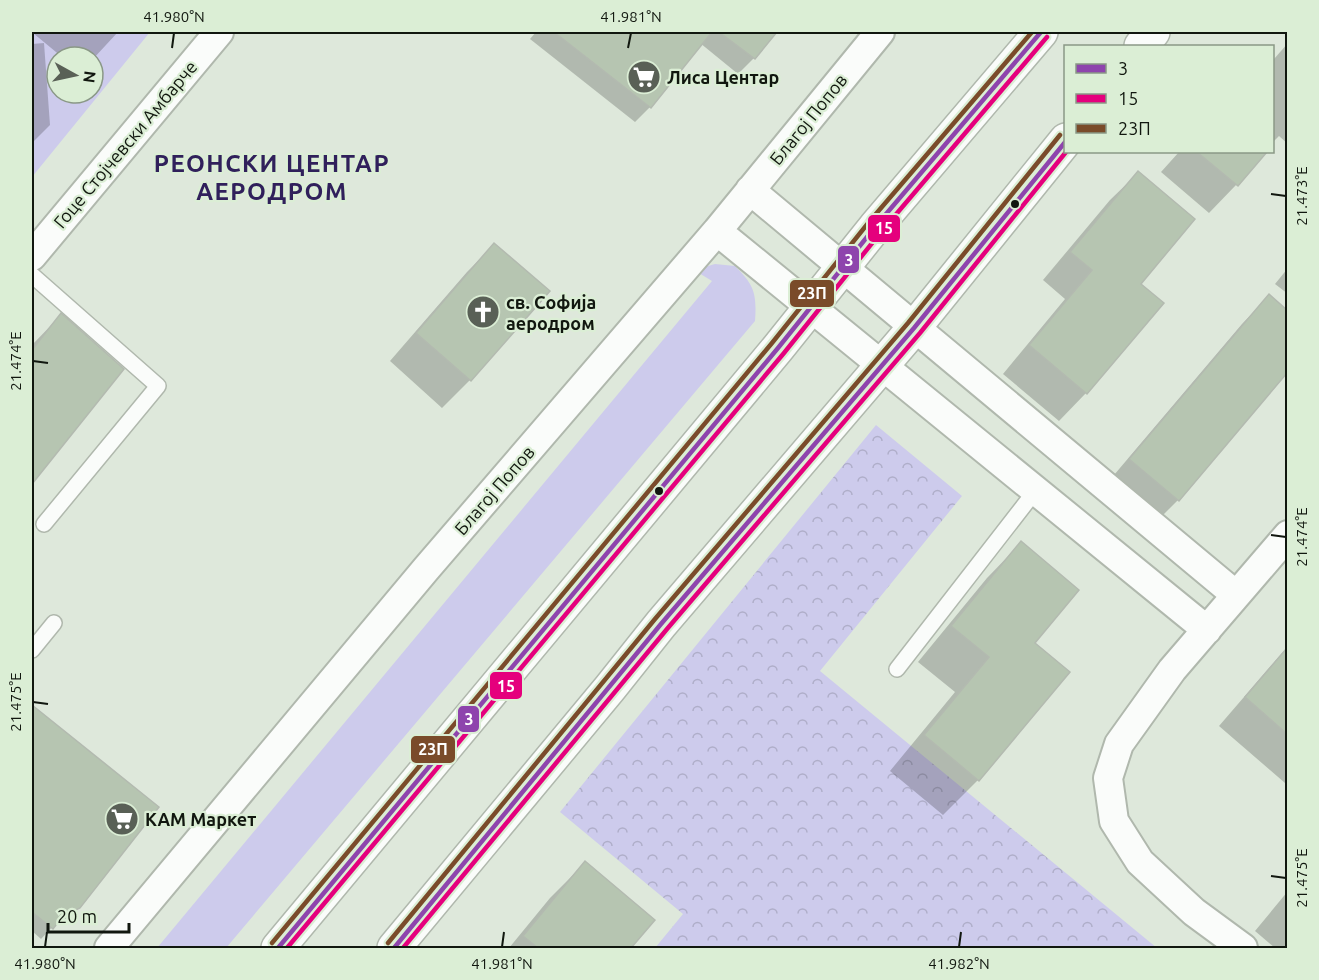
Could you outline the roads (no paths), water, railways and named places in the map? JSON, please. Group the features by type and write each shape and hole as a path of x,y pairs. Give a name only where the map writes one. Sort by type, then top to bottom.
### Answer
{"street":[{"name":"Гоце Стојчевски Амбарче","path":"32,256 219,32"},
{"name":"Благој Попов","path":"109,948 426,569 717,231 880,32"},
{"path":"278,948 778,348 842,268 1041,32"},
{"path":"1142,45 1153,32"},
{"path":"394,948 661,624 914,328 1064,141"},
{"path":"750,190 1236,595"},
{"path":"717,231 1207,630"},
{"path":"1244,948 1194,912 1140,862 1114,821 1108,778 1119,744 1172,669 1287,535"}],"lane":[{"path":"32,275 158,386 44,524"},
{"path":"897,669 1036,490"},
{"path":"32,650 54,624"}],"place":[{"name":"Лиса Центар","path":"644,77"},
{"name":"св. Софија аеродром","path":"483,312"},
{"name":"КАМ Маркет","path":"122,819"}],"district":[{"name":"РЕОНСКИ ЦЕНТАР АЕРОДРОМ","path":"272,177"}]}
